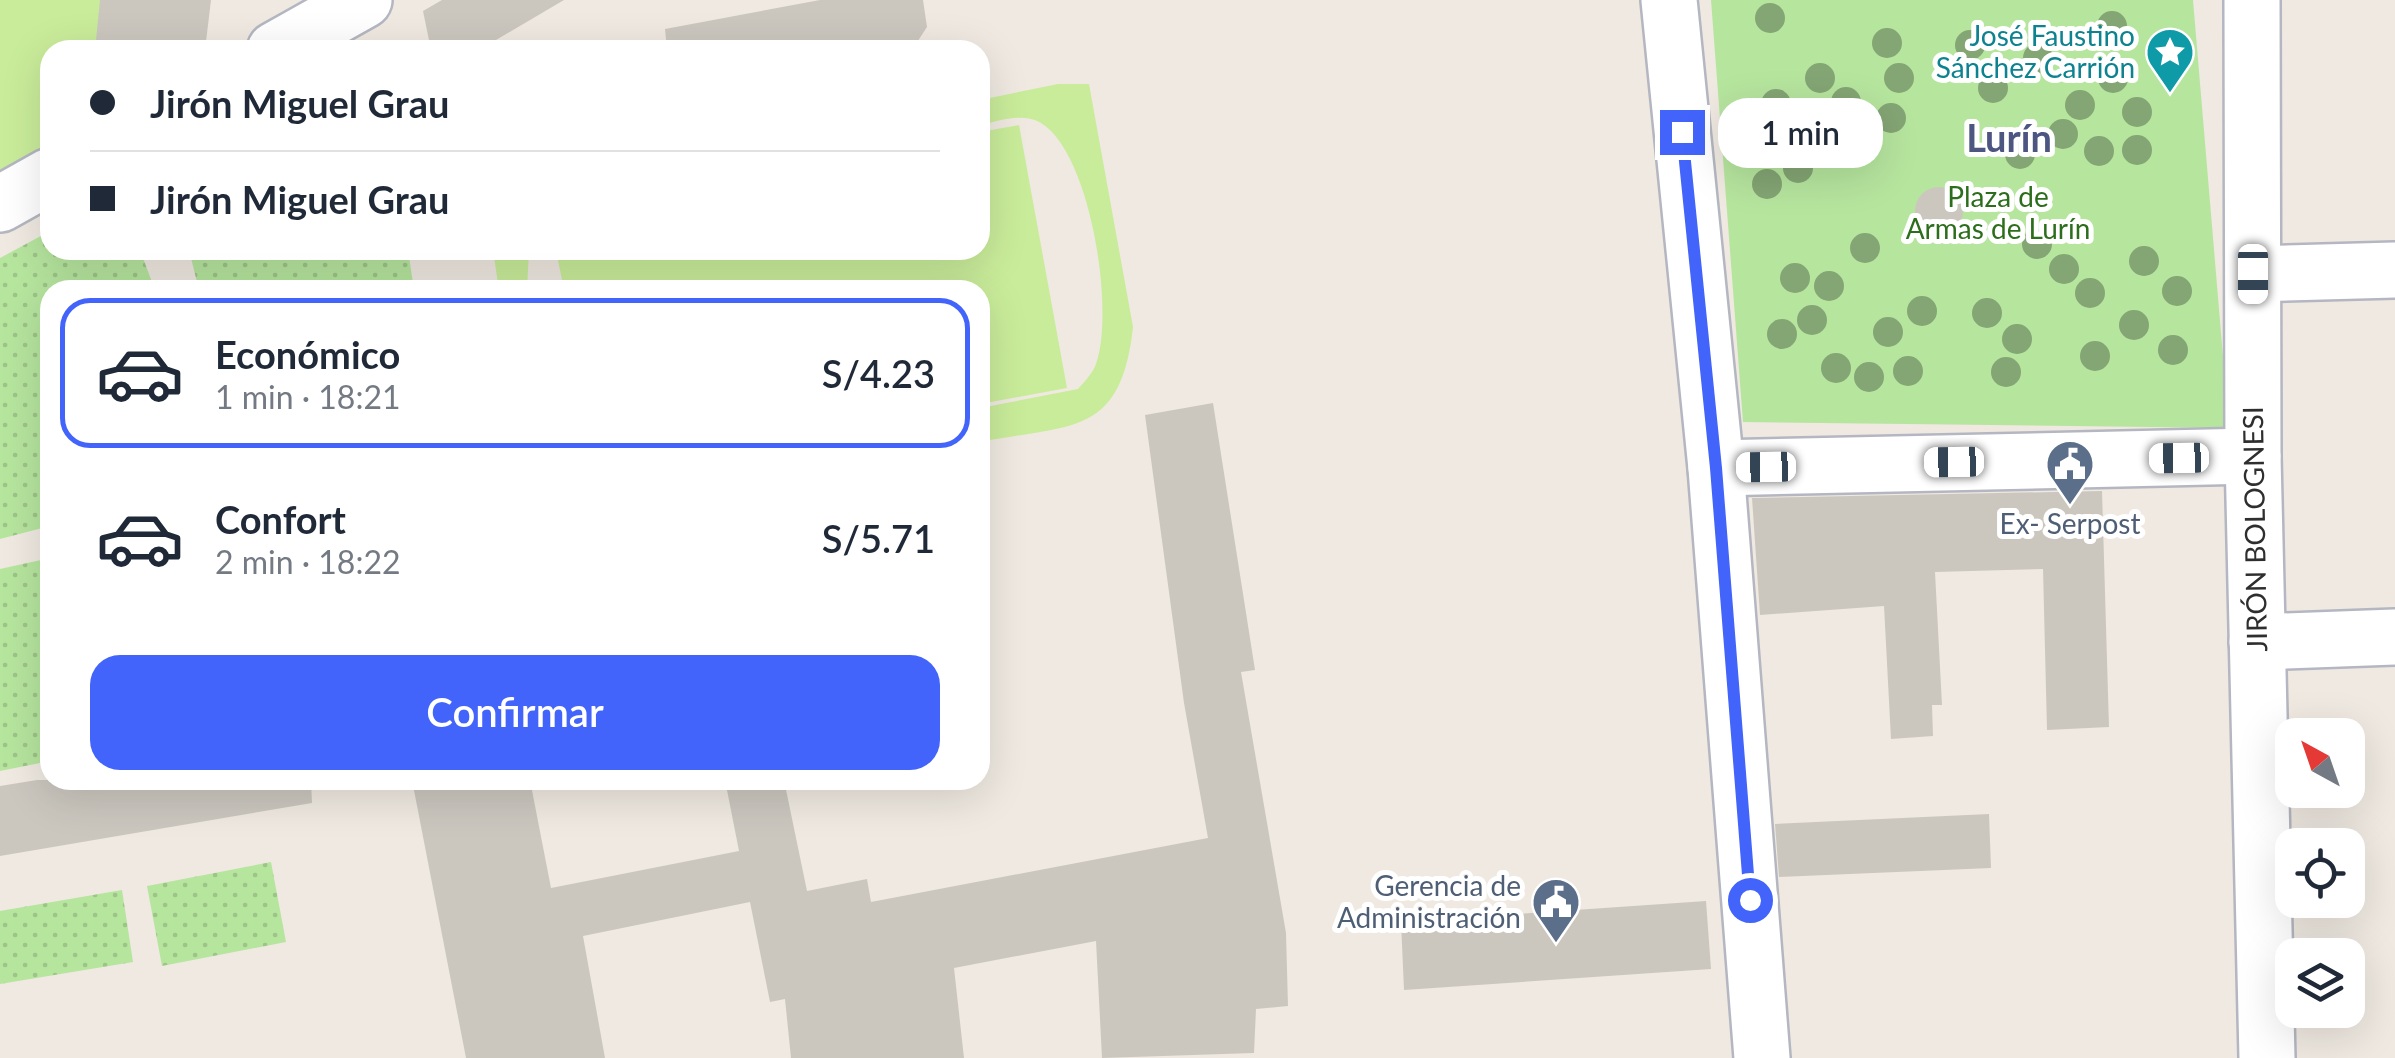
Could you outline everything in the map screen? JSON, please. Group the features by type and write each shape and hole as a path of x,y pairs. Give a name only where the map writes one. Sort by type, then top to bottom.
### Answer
{"street":[{"path":"293,40 364,0"},
{"path":"1670,0 1716,468 1762,1058"},
{"name":"JIRÓN BOLOGNESI","path":"2252,0 2253,456 2267,1058"},
{"path":"0,204 40,182"},
{"path":"2253,274 2395,270"},
{"path":"1716,468 2253,456"},
{"path":"2257,642 2395,637"}],"green space":[{"path":"0,0 143,0 138,40 40,40 40,151 0,174"},
{"name":"Plaza de Armas de Lurín","path":"1711,0 2193,0 2229,428 1743,422"},
{"path":"1058,84 1089,84 1133,327 1127,363 1117,389 1104,407 1066,427 990,440 990,406 1078,389 1091,374 1101,340 1102,309 1094,235 1073,166 1058,140 1041,123 1027,118 990,123 990,98"},
{"path":"1019,125 1067,388 990,402 990,280 562,280 558,260 990,260 990,130"},
{"path":"40,236 40,260 144,260 151,280 40,280 40,529 0,539 0,258"},
{"path":"192,260 410,260 412,280 196,280"},
{"path":"494,260 528,260 528,280 498,280"},
{"path":"40,560 40,763 0,771 0,569"},
{"path":"271,862 286,942 162,966 147,886"},
{"path":"122,890 133,962 0,984 0,911"}],"building":[{"path":"100,0 211,0 206,40 96,40"},
{"path":"442,0 564,0 496,40 429,40 423,11"},
{"path":"820,0 923,0 927,27 919,40 666,40 665,29"},
{"path":"1939,187 1956,194 1963,211 1956,228 1939,235 1922,228 1915,211 1922,194"},
{"path":"1213,403 1255,670 1241,672 1286,933 1288,1006 1256,1009 1254,1053 1102,1058 1096,941 954,968 964,1058 791,1058 785,999 770,1002 750,902 583,936 605,1058 466,1058 414,790 532,790 551,888 739,851 727,790 786,790 807,891 867,879 871,902 1208,838 1184,703 1145,415"},
{"path":"2102,491 2109,727 2047,730 2043,569 1935,572 1942,705 1932,705 1933,736 1891,739 1884,606 1760,615 1752,498"},
{"path":"40,780 40,790 311,790 312,803 0,856 0,786"},
{"path":"1989,814 1991,868 1779,877 1775,824"},
{"name":"Gerencia de Administración","path":"1706,901 1711,969 1404,990 1401,922"}],"place":[{"name":"José Faustino Sánchez Carrión","path":"2170,94"},
{"name":"Ex- Serpost","path":"2070,506"},
{"name":"Gerencia de Administración","path":"1556,944"}],"district":[{"name":"Lurín","path":"2009,139"}],"route":[{"path":"1682,132 1716,468 1750,900"}]}
